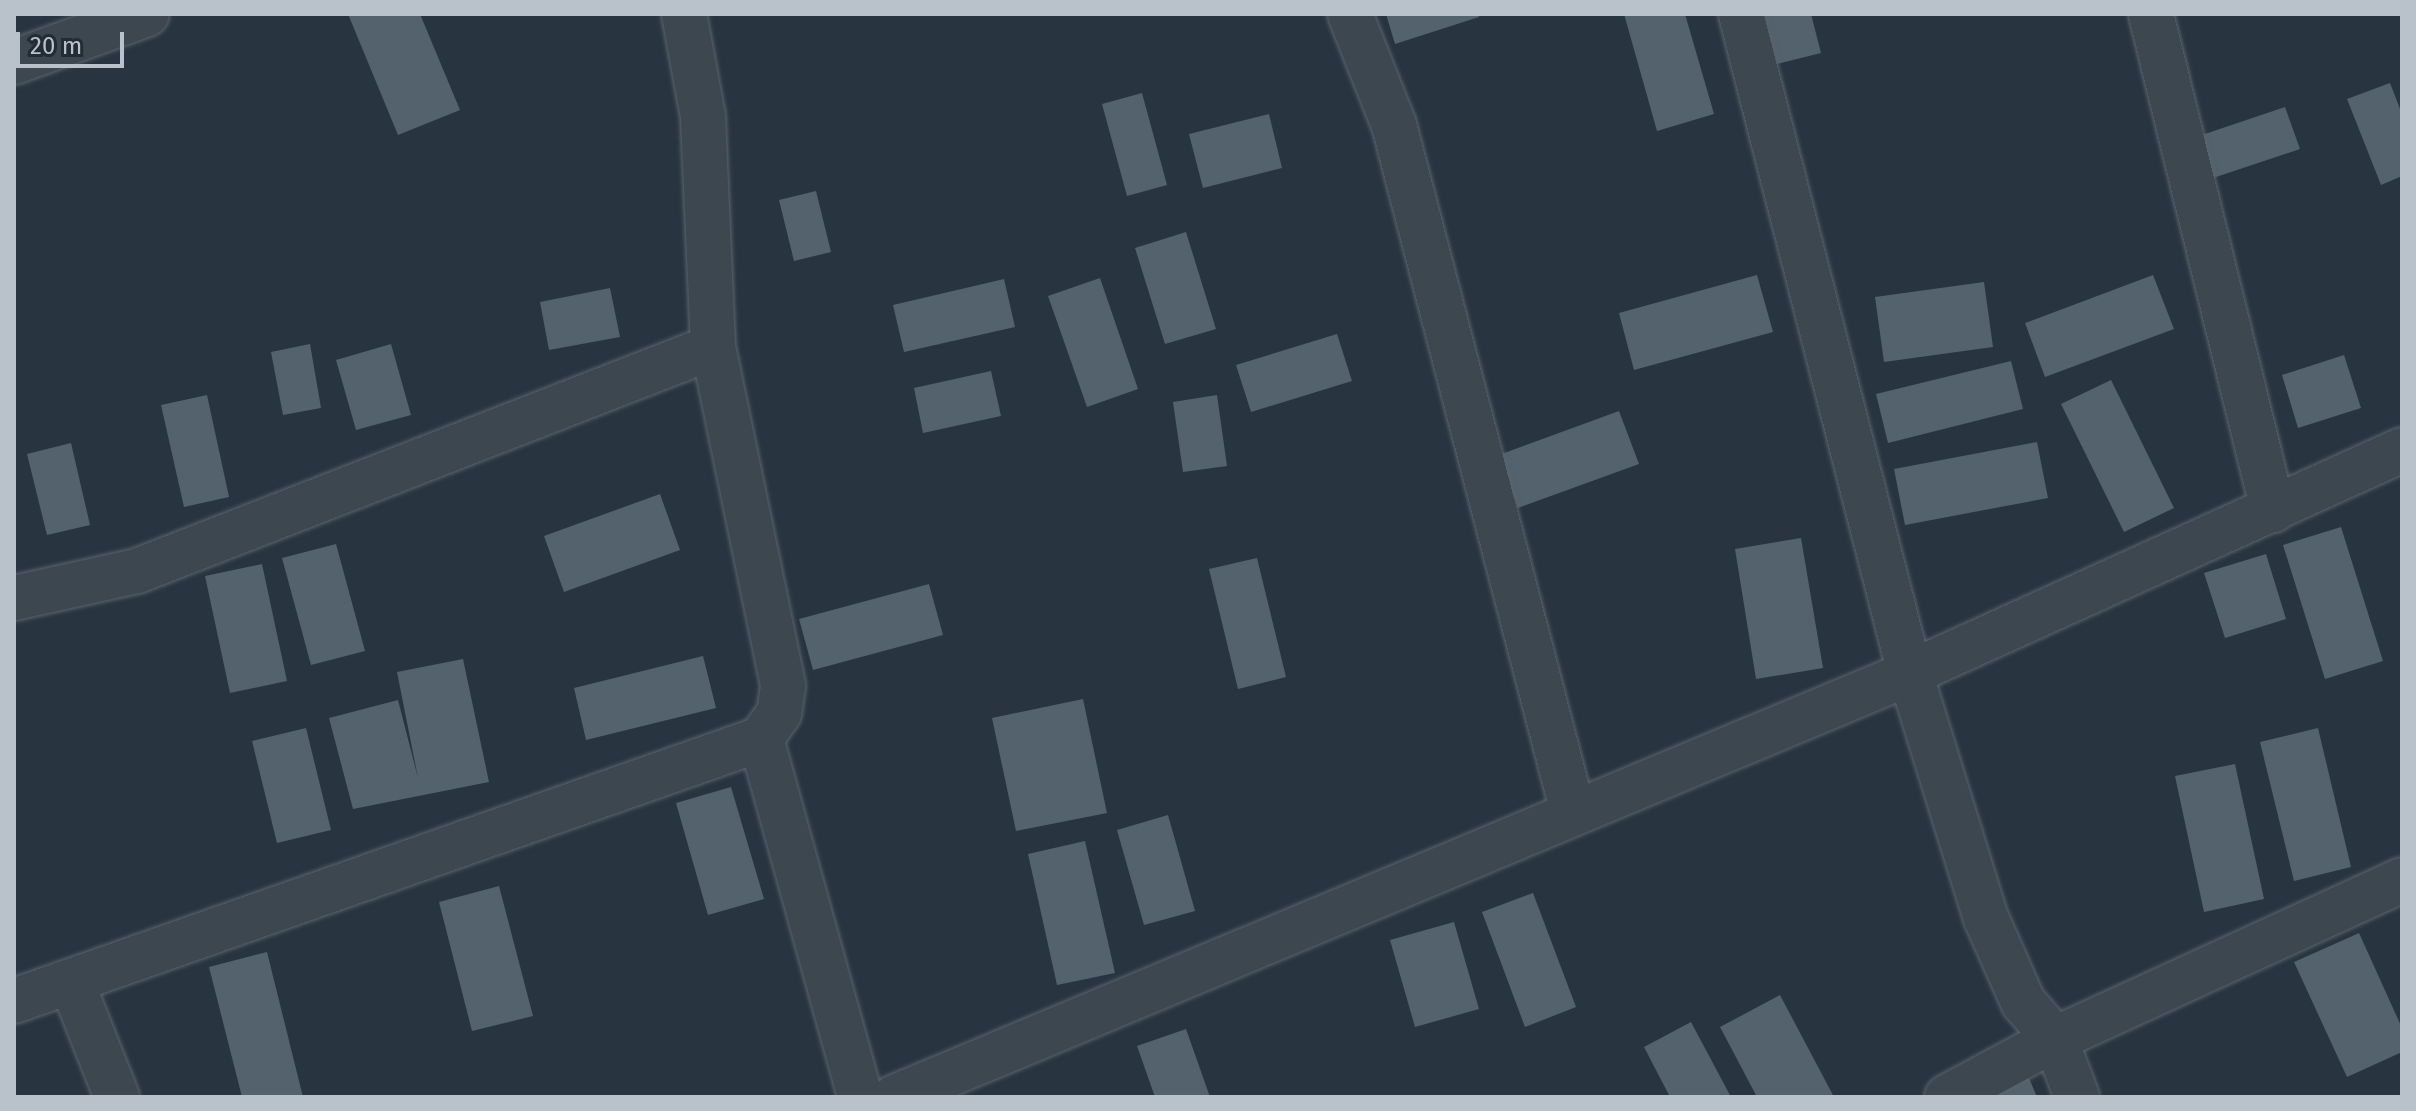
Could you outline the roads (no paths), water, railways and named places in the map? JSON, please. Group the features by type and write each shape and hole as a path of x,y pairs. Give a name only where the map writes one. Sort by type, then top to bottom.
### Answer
{"street":[{"path":"14,62 147,14"},
{"path":"14,1001 761,739 779,713 783,686 713,347 703,117 684,14"},
{"path":"1350,14 1394,125 1573,812"},
{"path":"1741,14 1910,673 1986,918 2023,1002 2055,1039 2077,1097"},
{"path":"2151,14 2273,510"},
{"path":"14,598 137,571 713,347"},
{"path":"902,1096 1910,673 2402,450"},
{"path":"761,739 860,1097"},
{"path":"1947,1097 2055,1039 2402,880"},
{"path":"71,981 117,1097"}]}
